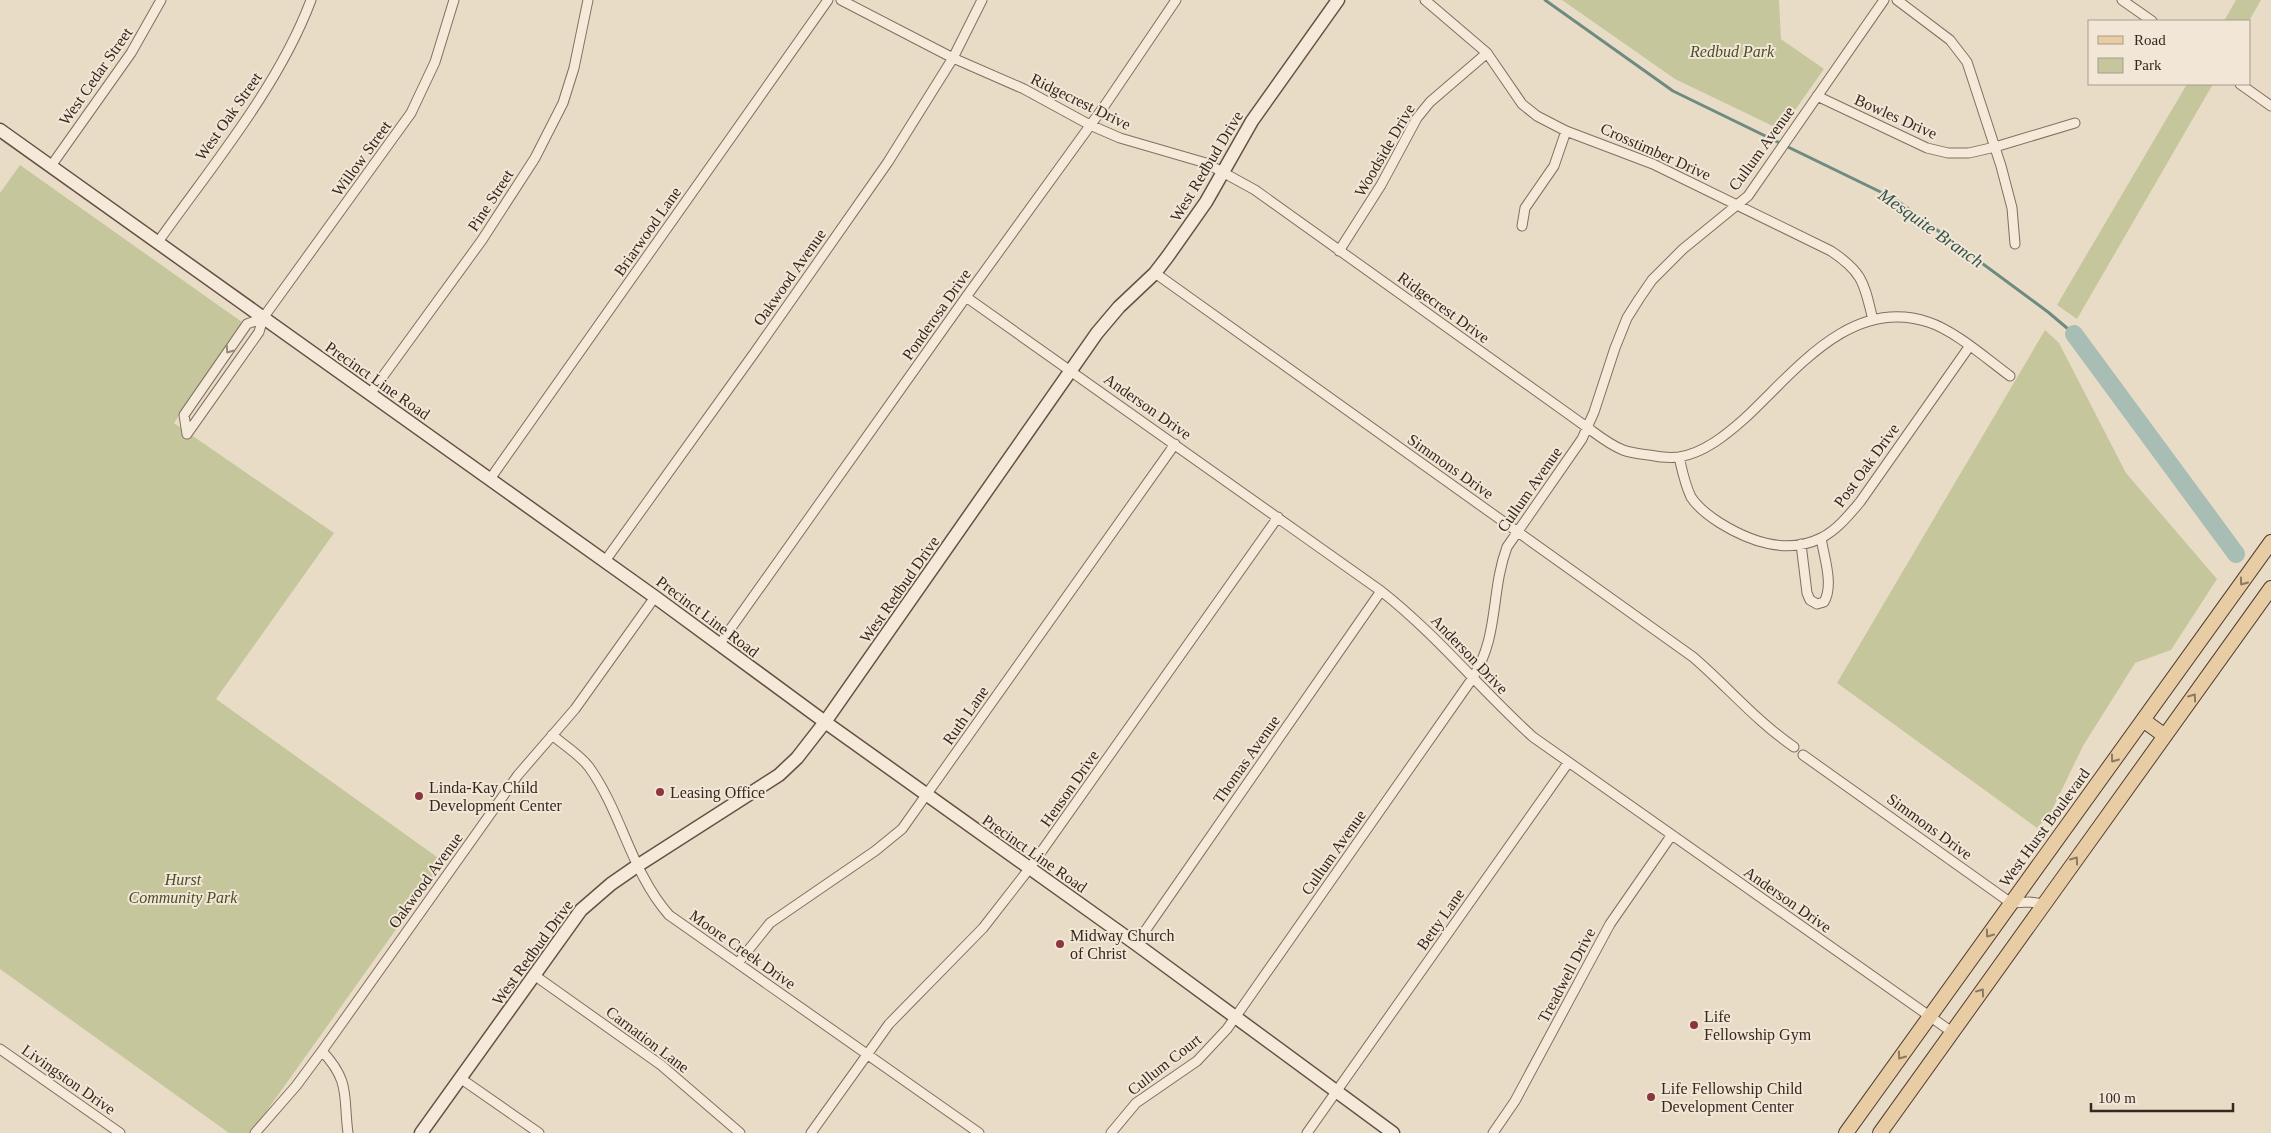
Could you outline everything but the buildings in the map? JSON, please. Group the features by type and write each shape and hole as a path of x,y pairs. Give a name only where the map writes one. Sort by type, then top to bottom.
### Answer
{"main road":[{"name":"West Redbud Drive","path":"422,1133 581,910 611,884 779,775 797,758 1097,333 1119,307 1155,273 1206,202 1252,121 1338,0"},
{"name":"Precinct Line Road","path":"0,130 655,597 824,722 1136,944 1393,1133"},
{"name":"West Hurst Boulevard","path":"1846,1133 2271,542"},
{"path":"1880,1133 2271,588"},
{"path":"2143,720 2165,736"}],"street":[{"name":"West Cedar Street","path":"51,166 131,53 161,0"},
{"name":"West Oak Street","path":"158,242 274,77 299,30 311,0"},
{"name":"Willow Street","path":"263,318 247,324 184,416 187,434 259,332 263,318 411,113 435,62 454,0"},
{"name":"Pine Street","path":"370,394 482,240 539,150 563,103 574,68 588,0"},
{"name":"Briarwood Lane","path":"490,479 828,0"},
{"name":"Ridgecrest Drive","path":"841,0 953,58 1024,89 1090,125 1120,138 1206,163 1223,171 1255,190 1588,428 1623,450 1655,456 1679,457 1712,444 1732,430 1815,352 1834,337 1851,327 1873,320 1907,318 1943,328 2010,376"},
{"name":"Oakwood Avenue","path":"605,561 756,352 888,162 953,58 982,0"},
{"name":"Ponderosa Drive","path":"719,645 1090,125 1176,0"},
{"name":"Crosstimber Drive","path":"1425,0 1487,53 1522,104 1538,116 1566,131 1653,164 1831,251 1847,261 1856,270 1863,282 1873,320"},
{"name":"Cullum Avenue","path":"1235,1018 1472,679 1487,651 1502,563 1507,548 1588,428 1615,348 1627,318 1639,299 1652,280 1683,248 1748,196 1884,0"},
{"path":"1897,0 1950,40 1966,62 1995,147 2012,208 2015,244"},
{"path":"2122,0 2151,20"},
{"name":"Woodside Drive","path":"1339,251 1381,185 1417,118 1430,102 1487,53"},
{"path":"2241,85 2271,106"},
{"name":"Bowles Drive","path":"1817,96 1927,148 1948,154 1969,153 1995,147 2075,122"},
{"path":"1522,226 1525,208 1554,166 1566,131"},
{"name":"Simmons Drive","path":"1155,273 1693,657 1719,679 1767,728 1794,747"},
{"name":"Anderson Drive","path":"966,297 1072,370 1380,591 1418,621 1472,679 1533,738 1952,1032"},
{"name":"Post Oak Drive","path":"1679,457 1684,478 1692,498 1706,514 1737,534 1770,545 1801,544 1821,538 1843,522 1860,502 1969,347"},
{"name":"Ruth Lane","path":"738,963 770,924 887,841 902,828 927,796 1176,444"},
{"name":"Henson Drive","path":"811,1133 889,1024 983,928 1029,869 1278,517"},
{"path":"1801,544 1807,593 1810,600 1818,604 1824,602 1828,595 1821,538"},
{"name":"Thomas Avenue","path":"1136,944 1380,591"},
{"name":"Oakwood Avenue","path":"255,1133 296,1086 518,775 576,709 655,597"},
{"name":"Moore Creek Drive","path":"552,735 589,767 608,801 637,866 657,901 669,915 868,1053 979,1133"},
{"name":"Simmons Drive","path":"1803,755 2011,903"},
{"name":"Betty Lane","path":"1307,1133 1568,763"},
{"name":"Treadwell Drive","path":"1493,1133 1520,1094 1610,924 1672,836"},
{"path":"2011,903 2029,902 2044,904"},
{"name":"Carnation Lane","path":"534,976 661,1064 740,1133"},
{"name":"Cullum Court","path":"1110,1133 1125,1114 1147,1094 1197,1061 1235,1018"},
{"name":"Livingston Drive","path":"0,1049 120,1133"},
{"path":"322,1051 342,1081 346,1096 348,1133"},
{"path":"460,1078 539,1133"}],"green space":[{"name":"Redbud Park","path":"1562,0 1779,0 1781,39 1824,69 1781,130 1675,79"},
{"path":"2236,0 2261,0 2250,20 2225,20"},
{"path":"2186,85 2212,85 2077,319 2057,305"},
{"name":"Hurst Community Park","path":"20,165 242,322 174,423 334,533 216,699 444,862 251,1133 229,1133 0,969 0,193"},
{"path":"2045,330 2059,343 2126,473 2217,579 2171,650 2135,663 2083,746 2050,814 2037,828 1837,683"}],"waterway":[{"name":"Mesquite Branch","path":"1545,0 1673,91 1895,199 2048,312 2074,334"},
{"name":"Mesquite Branch","path":"2074,334 2236,554"}],"place":[{"name":"Leasing Office","path":"660,792"},
{"name":"Linda-Kay Child Development Center","path":"419,796"},
{"name":"Midway Church of Christ","path":"1060,944"},
{"name":"Life Fellowship Gym","path":"1694,1025"},
{"name":"Life Fellowship Child Development Center","path":"1651,1097"}]}
